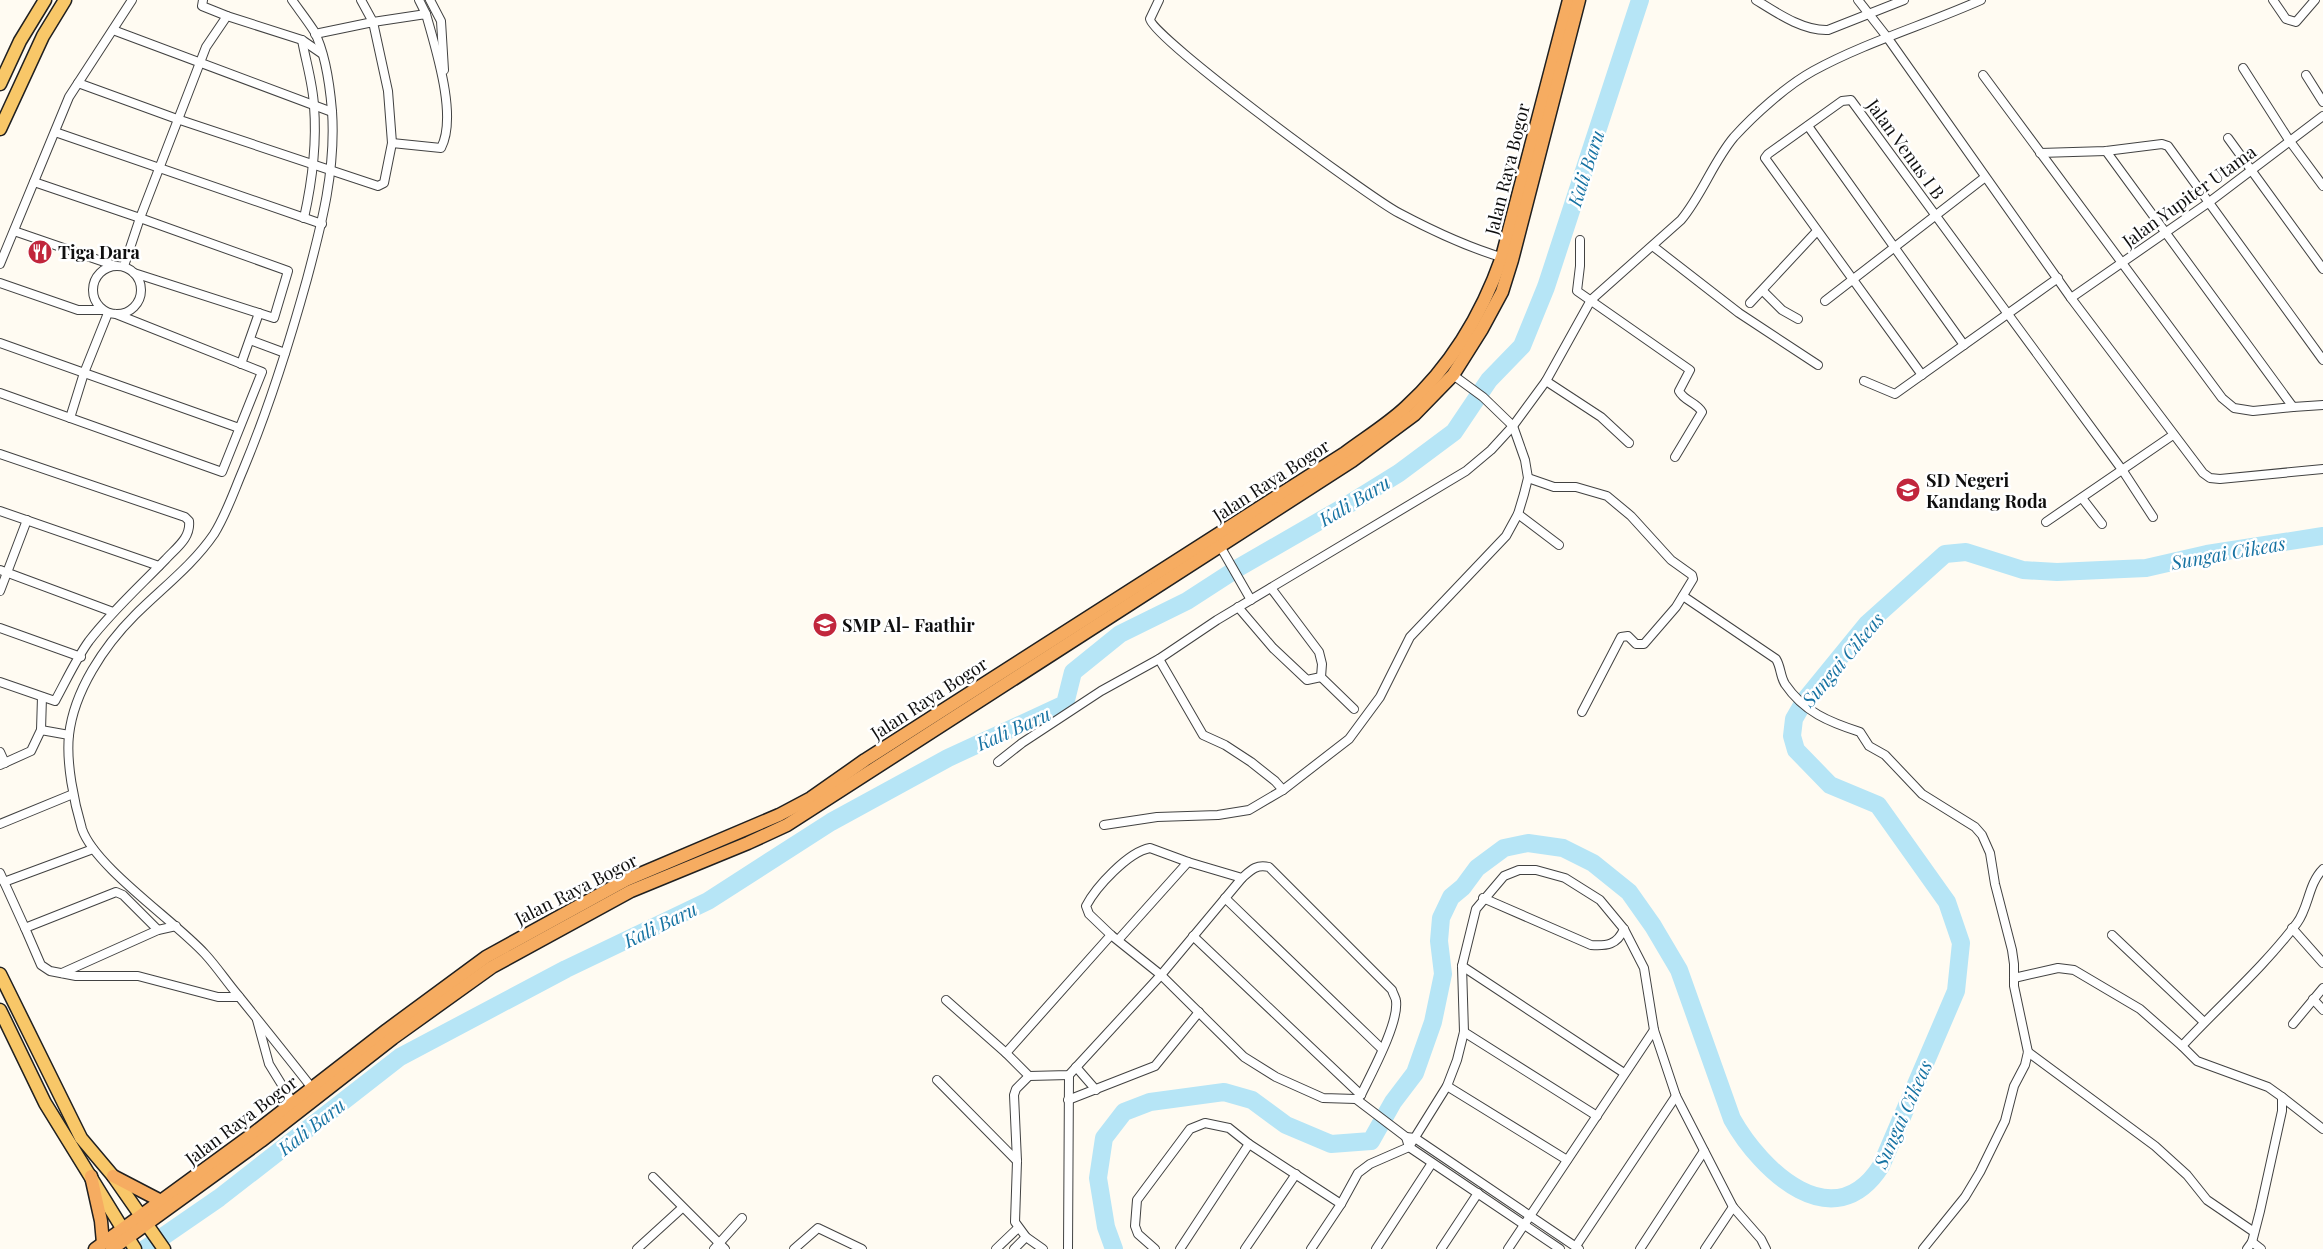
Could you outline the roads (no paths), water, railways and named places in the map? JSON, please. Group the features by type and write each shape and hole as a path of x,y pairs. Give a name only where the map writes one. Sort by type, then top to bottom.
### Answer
{"highway":[{"name":"Jalan Raya Bogor","path":"146,1224 161,1201 293,1102 492,967 631,890 748,843 787,825 821,805 875,767 1296,499 1414,416 1453,375 1482,329 1502,292 1507,258 1569,0"},
{"name":"Jalan Raya Bogor","path":"103,1247 129,1240 146,1224 261,1141 353,1063 486,957 626,880 743,833 811,798 873,755 1345,453 1405,408 1448,362 1472,325 1507,258 1580,0"},
{"path":"91,1176 101,1221 103,1247"},
{"path":"113,1176 161,1201"}],"main road":[{"path":"0,84 20,41 45,0"},
{"path":"0,129 39,44 65,0"},
{"path":"0,974 82,1138 113,1176 164,1249"},
{"path":"0,1010 46,1103 129,1240"}],"street":[{"path":"0,264 69,97 132,0"},
{"path":"203,0 202,6 302,40 321,54"},
{"path":"292,0 316,34 328,76 332,112 331,171 322,224 285,353 262,426 216,532 187,565 132,619 110,645 81,693 75,708 69,734 74,794 84,834 93,849 119,877 176,926 206,955 312,1088"},
{"path":"78,83 177,119 381,186 384,183 392,143 388,91 373,22 361,0"},
{"path":"419,0 426,14 444,78"},
{"path":"392,143 441,148 447,123 443,35 441,21 430,0"},
{"path":"1159,0 1150,19 1152,25 1259,113 1374,198 1399,213 1487,253 1507,258"},
{"path":"1756,0 1810,29 1822,31 1904,0"},
{"path":"1858,0 1887,37 1984,178 2071,298 2173,436 2203,473 2210,478 2323,469"},
{"path":"998,762 1022,743 1101,691 1159,659 1251,600 1466,471 1491,450 1513,426 1546,381 1591,300 1654,246 1691,208 1725,149 1736,136 1780,95 1812,72 1887,37 1980,0"},
{"path":"2272,0 2286,19 2296,22 2315,0"},
{"path":"316,34 373,22 426,14"},
{"path":"124,266 158,168 199,64 211,37 227,16"},
{"path":"113,30 199,64 332,112"},
{"path":"302,40 314,105 313,164 310,192 304,218"},
{"path":"2243,68 2289,140 2323,186"},
{"path":"1983,75 2222,398 2234,408 2253,411 2323,405"},
{"path":"2306,75 2323,102"},
{"name":"Jalan Venus I B","path":"1808,126 1842,101 1851,100 2123,471 2153,517"},
{"name":"Jalan Yupiter Utama","path":"2071,298 2208,204 2289,140 2323,116"},
{"path":"1922,376 1853,277 1817,231 1765,158 1768,154 1808,126 1964,345"},
{"path":"55,132 322,224"},
{"path":"2228,138 2250,171 2323,269"},
{"path":"2040,153 2106,151 2153,145 2168,146 2208,204 2323,360"},
{"path":"2106,151 2293,407"},
{"path":"1825,301 1853,277 1894,248 1984,178"},
{"path":"14,230 113,265 124,266 134,273 274,318 288,271 34,182"},
{"path":"1750,303 1817,231"},
{"path":"1580,240 1580,266 1576,290 1690,370 1679,391 1682,397 1700,408 1702,412 1675,457"},
{"path":"1654,246 1739,313 1818,366"},
{"path":"0,393 222,472 262,372 109,312 94,301 92,290 94,278 102,270 113,265"},
{"path":"0,283 78,310 127,312 136,305 141,294 140,283 134,273"},
{"path":"1864,381 1895,394 2058,278"},
{"path":"1763,291 1782,310 1798,319"},
{"path":"70,418 84,373 109,312"},
{"path":"241,364 259,313"},
{"path":"250,340 285,353"},
{"path":"0,343 239,428"},
{"path":"1104,826 1158,817 1240,812 1265,803 1349,739 1380,697 1410,637 1506,536 1518,514 1528,478 1525,460 1513,426 1483,397 1453,375"},
{"path":"1546,381 1601,417 1628,443"},
{"path":"2046,522 2173,436"},
{"path":"0,454 185,517 189,521 190,526 187,537 113,612 88,642 55,701 0,682"},
{"path":"1528,478 1554,487 1576,488 1607,496 1631,516 1671,560 1692,575 1693,580 1683,596 1644,644 1636,644 1628,636 1621,637 1582,712"},
{"path":"2082,498 2102,524"},
{"path":"0,511 159,566"},
{"path":"1518,514 1558,545"},
{"path":"0,591 3,571 27,520"},
{"path":"1220,546 1236,578 1251,600"},
{"path":"3,571 113,612"},
{"path":"1271,588 1319,652 1321,676 1354,709"},
{"path":"1683,596 1776,659 1780,665 1783,682 1815,714 1828,722 1860,732 1868,746 1885,756 1922,794 1974,827 1982,835 1990,852 1994,884 2012,950 2016,1001 2028,1052 2025,1064 2014,1086 2005,1121 1980,1172 1965,1197 1923,1249"},
{"path":"1238,608 1292,668 1307,680 1321,676"},
{"path":"0,628 80,657"},
{"path":"1159,659 1203,735 1251,762 1276,781 1283,790"},
{"path":"0,752 2,764 31,752 41,730 42,697"},
{"path":"41,730 69,734"},
{"path":"0,824 74,794"},
{"path":"1242,878 1188,862 1150,848 1140,850 1116,869 1086,906 1089,914 1160,975 1244,1057 1276,1077 1323,1098 1359,1097"},
{"path":"4,882 93,849"},
{"path":"1119,939 1188,862"},
{"path":"1042,1249 1026,1237 1018,1228 1015,1218 1017,1161 1014,1095 1016,1089 1029,1076 1068,1075 1160,975 1242,878 1254,867 1261,865 1269,866 1392,990 1396,1000 1396,1011 1382,1050 1359,1097"},
{"path":"2182,1046 2243,984 2298,922 2312,885 2323,869"},
{"path":"1311,1249 1341,1204 1358,1173 1364,1168 1409,1147 1447,1086 1457,1060 1464,1032 1462,966 1476,909 1483,898 1504,876 1519,870 1552,873 1564,878 1600,900 1624,929 1644,968 1654,1030 1676,1096 1733,1207 1761,1238 1766,1249"},
{"path":"0,873 42,966 50,971 76,976 138,976 218,997 239,997"},
{"path":"25,928 116,892 123,895 158,930"},
{"path":"1225,898 1382,1050"},
{"path":"1483,898 1591,945 1602,946 1615,943 1620,938 1624,929"},
{"path":"62,974 158,930 176,926"},
{"path":"2292,928 2323,963"},
{"path":"1006,1053 1111,934"},
{"path":"2112,935 2204,1022"},
{"path":"1193,936 1359,1097 1364,1107 1406,1137 1415,1138 1578,1248 1676,1096"},
{"path":"1462,966 1624,1073"},
{"path":"2014,978 2058,968 2074,970 2140,1009 2198,1061 2268,1087 2323,1129"},
{"path":"2294,1024 2323,988"},
{"path":"2313,999 2323,1010"},
{"path":"946,1000 1029,1076"},
{"path":"1068,1100 1154,1066 1199,1012"},
{"path":"257,1018 265,1056 293,1102"},
{"path":"1508,1249 1654,1030"},
{"path":"1464,1032 1596,1116"},
{"path":"2028,1052 2155,1146 2187,1175 2208,1200 2254,1232"},
{"path":"1076,1067 1096,1090"},
{"path":"1068,1075 1068,1249"},
{"path":"937,1080 1017,1161"},
{"path":"1447,1086 1567,1160"},
{"path":"2246,1249 2252,1242 2282,1111 2282,1097"},
{"path":"1155,1249 1138,1234 1135,1226 1137,1200 1190,1129 1205,1123 1229,1128 1249,1144 1341,1204"},
{"path":"1406,1137 1409,1147 1560,1249"},
{"path":"1180,1249 1249,1144"},
{"path":"1640,1249 1704,1151"},
{"path":"1376,1249 1432,1162"},
{"path":"1246,1249 1296,1174"},
{"path":"653,1177 719,1247 742,1218"},
{"path":"1440,1249 1478,1193"},
{"path":"1705,1249 1733,1207"},
{"path":"637,1249 682,1208"},
{"path":"794,1249 818,1228 857,1248"},
{"path":"996,1249 1018,1228"},
{"path":"1014,1249 1026,1237"},
{"path":"2252,1242 2261,1249"}],"waterway":[{"name":"Kali Baru","path":"145,1249 219,1198 400,1057 566,969 708,901 831,822 948,758 1065,704 1073,672 1120,634 1187,601 1238,568 1349,504 1399,473 1454,432 1489,380 1522,346 1546,287 1640,0"},
{"name":"Sungai Cikeas","path":"1114,1249 1106,1227 1098,1178 1104,1138 1124,1112 1150,1102 1224,1092 1252,1100 1286,1125 1331,1144 1371,1141 1393,1102 1415,1073 1433,1022 1443,974 1439,941 1441,918 1451,897 1463,887 1477,868 1504,848 1528,843 1563,848 1593,863 1629,892 1653,926 1679,970 1732,1119 1761,1159 1779,1176 1800,1190 1821,1197 1842,1197 1862,1187 1881,1166 1956,991 1961,943 1947,902 1878,805 1830,785 1796,750 1792,736 1794,719 1805,700 1867,624 1945,554 1966,552 2023,570 2057,572 2146,568 2207,554 2323,536"}],"place":[{"name":"Tiga Dara","path":"40,252"},
{"name":"SD Negeri Kandang Roda","path":"1908,490"},
{"name":"SMP Al- Faathir","path":"825,625"}]}
